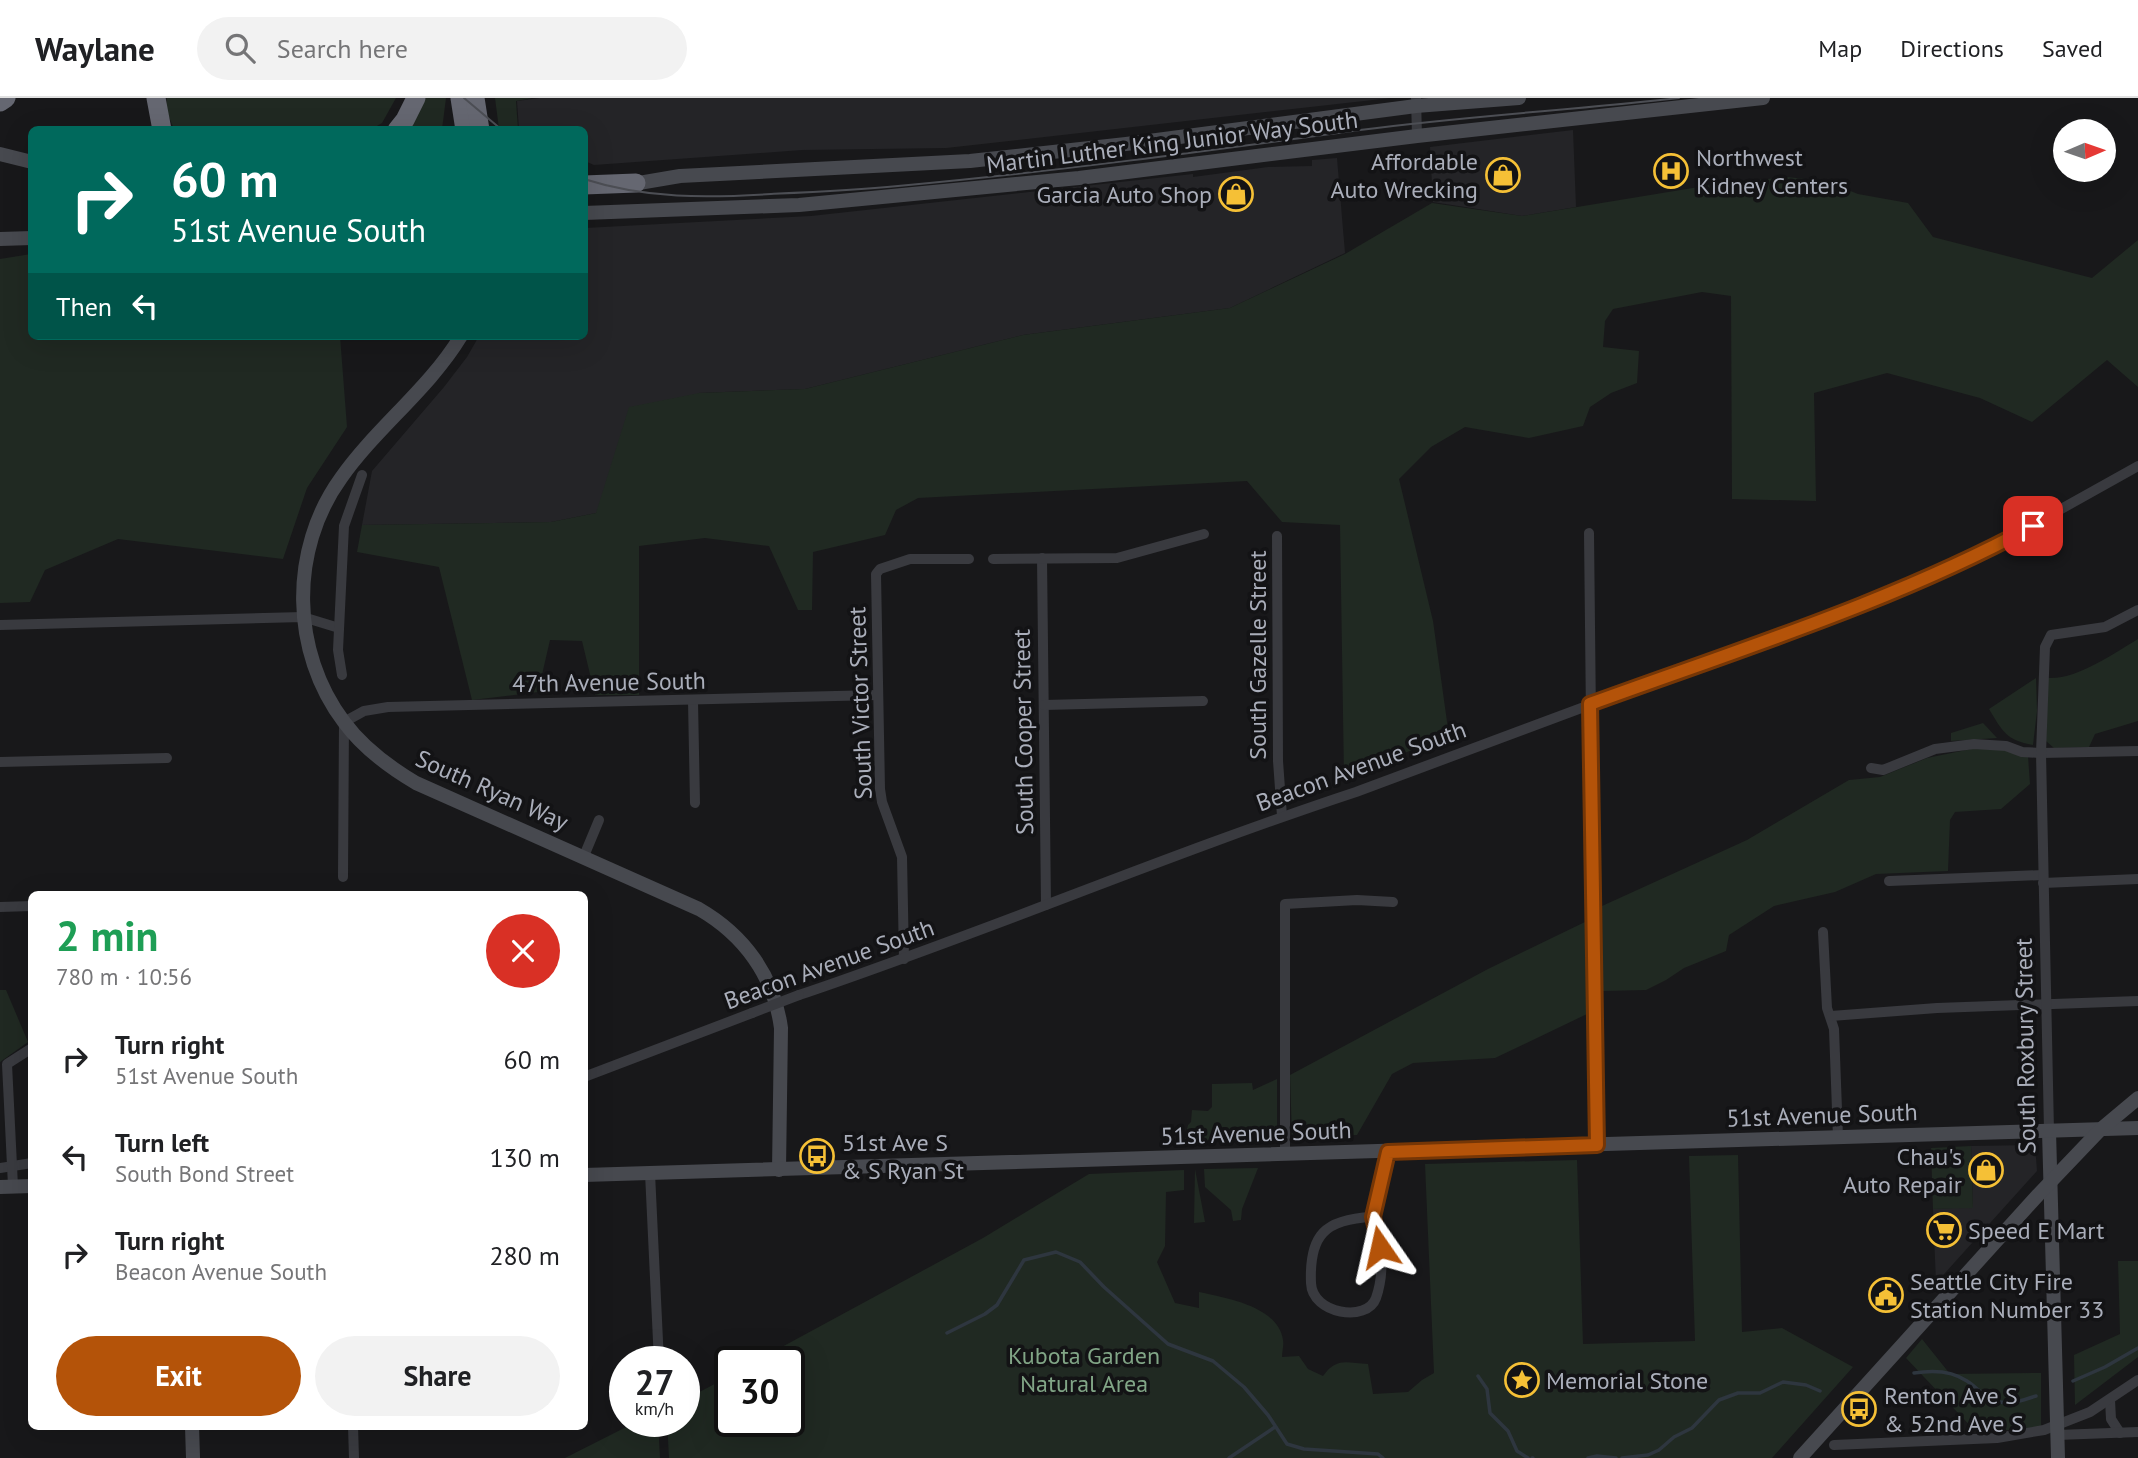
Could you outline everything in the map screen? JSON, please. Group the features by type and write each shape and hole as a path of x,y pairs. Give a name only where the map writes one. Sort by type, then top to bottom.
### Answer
{"highway":[{"path":"0,102 6,98"},
{"path":"145,98 149,126"},
{"path":"156,98 161,126"},
{"path":"400,126 416,98"},
{"path":"475,98 479,126"},
{"path":"588,185 636,183"}],"street":[{"name":"Martin Luther King Junior Way South","path":"588,191 680,176 970,161 1126,144 1416,102 1519,98"},
{"name":"Martin Luther King Junior Way South","path":"588,213 799,205 1079,178 1418,136 1763,98"},
{"path":"1416,102 1418,136"},
{"path":"0,154 28,161"},
{"path":"0,239 28,238"},
{"name":"South Ryan Way","path":"458,340 341,477 329,496 313,533 307,553 303,617 307,644 317,673 327,696 344,722 391,768 416,783 584,856 706,913 738,938 757,962 778,1008 781,1028 779,1170"},
{"name":"Beacon Avenue South","path":"588,1075 1282,816 1356,792 1866,602 1995,546 2138,466"},
{"path":"342,675 338,650 344,526 362,475"},
{"path":"1589,533 1597,1145"},
{"path":"993,559 1117,558 1204,534"},
{"name":"South Gazelle Street","path":"1277,536 1278,761 1282,816"},
{"name":"South Cooper Street","path":"1042,558 1046,905"},
{"name":"South Victor Street","path":"904,959 902,859 880,789 876,574 880,569 910,559 969,559"},
{"name":"South Roxbury Street","path":"2058,1458 2043,879 2041,753 2045,647 2052,635 2105,627 2138,610"},
{"path":"0,625 303,617 339,628"},
{"name":"47th Avenue South","path":"344,722 364,711 388,708 878,695"},
{"path":"693,701 695,803"},
{"path":"1044,705 1203,701"},
{"path":"343,877 344,722"},
{"path":"1871,768 1883,770 1935,750 1974,744 2006,746 2041,753 2138,751"},
{"path":"0,762 167,758"},
{"path":"584,856 599,820"},
{"path":"1889,881 2138,879"},
{"path":"1285,1154 1285,904 1357,900 1393,902"},
{"path":"0,907 28,906"},
{"path":"1823,932 1827,1008 1834,1029 1838,1137"},
{"path":"1831,1016 1937,1008 2138,1001"},
{"path":"28,1051 7,1064 6,1167 7,1186 28,1186"},
{"path":"1800,1458 2050,1182 2101,1129 2138,1098"},
{"name":"51st Avenue South","path":"588,1175 2138,1128"},
{"path":"1373,1217 1356,1217 1341,1222 1324,1230 1319,1236 1312,1269 1312,1289 1318,1301 1328,1308 1354,1311 1373,1304 1381,1265 1373,1217 1388,1152"},
{"path":"6,1167 28,1164"},
{"path":"650,1173 658,1346"},
{"path":"2022,1214 2037,1215 2052,1226"},
{"path":"2057,1430 2138,1380"},
{"path":"2110,1399 2111,1419 2120,1433"},
{"path":"192,1430 193,1458"},
{"path":"353,1430 354,1458"},
{"path":"1833,1445 1997,1438 2057,1430 2138,1432"}],"shaded area":[{"path":"539,98 1391,98 946,148 802,150 594,165 588,162 588,126 519,126 517,101"},
{"name":"Affordable Auto Wrecking","path":"1573,130 1576,207 1522,216 1433,202 1430,147"},
{"path":"1337,158 1345,253 1230,308 1023,335 805,389 699,393 596,513 551,522 362,525 372,471 444,387 477,340 588,340 588,228 811,216 1193,174 1193,177 1268,167 1312,166 1312,160"},
{"path":"2035,1145 2037,1171 1936,1283 1933,1209 1973,1207 1971,1146"}],"green space":[{"path":"167,98 396,98 382,123 377,126 173,126 166,110"},
{"path":"426,98 446,98 442,126 411,126"},
{"path":"495,98 533,98 516,101 518,126 499,126"},
{"path":"1787,177 1825,181 1858,194 1908,203 1933,237 2092,278 2138,240 2138,387 2107,360 2032,422 1980,398 1887,373 1814,393 1816,501 1732,499 1731,296 1702,292 1613,309 1605,321 1603,347 1639,351 1637,383 1611,393 1590,407 1583,426 1529,438 1465,427 1431,447 1399,479 1433,621 1449,736 1344,776 1340,525 1282,522 1247,481 918,498 896,510 885,535 813,552 812,610 798,610 769,546 705,538 639,546 639,695 595,695 582,641 550,640 538,692 472,700 439,567 357,552 362,525 551,522 596,513 629,407 699,393 805,389 1023,335 1230,308 1345,254 1432,203 1522,216 1717,184"},
{"path":"28,254 28,340 340,340 347,427 307,488 283,559 118,539 45,570 30,602 0,603 0,259"},
{"path":"2138,639 2138,721 2095,734 2089,747 2054,748 2046,741 2048,678 2071,675 2083,670"},
{"path":"2036,678 2037,711 2033,745 2006,734 1989,709"},
{"path":"1983,723 1997,738 1951,741 1951,733"},
{"path":"1976,748 2003,750 2028,756 2030,784 2001,809 1955,812 1950,820 1948,871 1876,874 1835,892 1774,906 1729,935 1726,951 1684,968 1646,990 1603,991 1602,906 1747,840 1849,780 1880,777 1927,758"},
{"path":"1587,921 1587,1014 1495,1058 1413,1063 1392,1074 1357,1135 1292,1138 1290,1075 1488,969"},
{"path":"0,990 6,990 28,1042 0,1062"},
{"path":"1277,1079 1277,1139 1184,1143 1192,1110 1208,1111 1212,1107 1212,1084 1252,1083 1253,1090"},
{"path":"1971,1146 1973,1208 1933,1209 1931,1148"},
{"name":"Kubota Garden Natural Area","path":"1738,1155 1742,1332 1782,1328 1853,1367 1772,1458 669,1458 668,1437 700,1437 700,1392 714,1384 714,1437 805,1437 805,1346 784,1346 983,1238 1089,1174 1184,1170 1184,1190 1166,1192 1165,1246 1157,1262 1175,1303 1199,1308 1199,1292 1249,1305 1272,1319 1279,1328 1283,1342 1282,1357 1299,1356 1308,1369 1323,1376 1338,1364 1368,1364 1373,1394 1408,1392 1434,1373 1425,1164 1577,1160 1583,1344 1695,1341 1689,1156"},
{"path":"1258,1168 1242,1209 1241,1220 1233,1221 1231,1210 1205,1187 1204,1169"},
{"path":"1195,1169 1205,1222 1194,1223"},
{"path":"2118,1261 2138,1261 2138,1357 2075,1405 2074,1355 2120,1334"},
{"path":"1922,1339 1950,1374 2041,1373 2041,1428 1976,1432 1906,1358"},
{"path":"609,1436 659,1437 660,1458 565,1458"}],"waterway":[{"path":"947,1333 997,1305 1024,1260 1056,1252 1080,1262 1168,1344 1213,1361 1244,1387 1268,1415 1287,1444 1304,1449 1378,1454 1383,1458"},
{"path":"2073,1381 2138,1348"},
{"path":"1914,1373 1934,1371 1954,1375 2000,1402 2015,1402 2036,1396"},
{"path":"1478,1376 1487,1389 1490,1413 1508,1431 1517,1451 1528,1458"},
{"path":"1622,1458 1648,1455 1659,1450 1674,1437 1692,1428 1719,1400 1738,1393 1760,1393 1783,1382 1806,1385 1820,1391"},
{"path":"1229,1458 1275,1427"},
{"path":"1588,1458 1616,1458"}],"tram line":[{"path":"464,98 497,126"},
{"path":"588,180 607,186 677,196 866,189 1071,168 1400,125 1679,98"}],"place":[{"name":"Northwest Kidney Centers","path":"1671,171"},
{"name":"Affordable Auto Wrecking","path":"1503,175"},
{"name":"Garcia Auto Shop","path":"1236,194"},
{"name":"51st Ave S & S Ryan St","path":"817,1156"},
{"name":"Chau's Auto Repair","path":"1986,1170"},
{"name":"Speed E Mart","path":"1944,1230"},
{"name":"Seattle City Fire Station Number 33","path":"1886,1295"},
{"name":"Memorial Stone","path":"1522,1380"},
{"name":"Renton Ave S & 52nd Ave S","path":"1859,1409"}],"route":[{"path":"1380,1247 1373,1217 1388,1152 1597,1145 1590,704 1866,602 1934,574 2033,526"}]}
